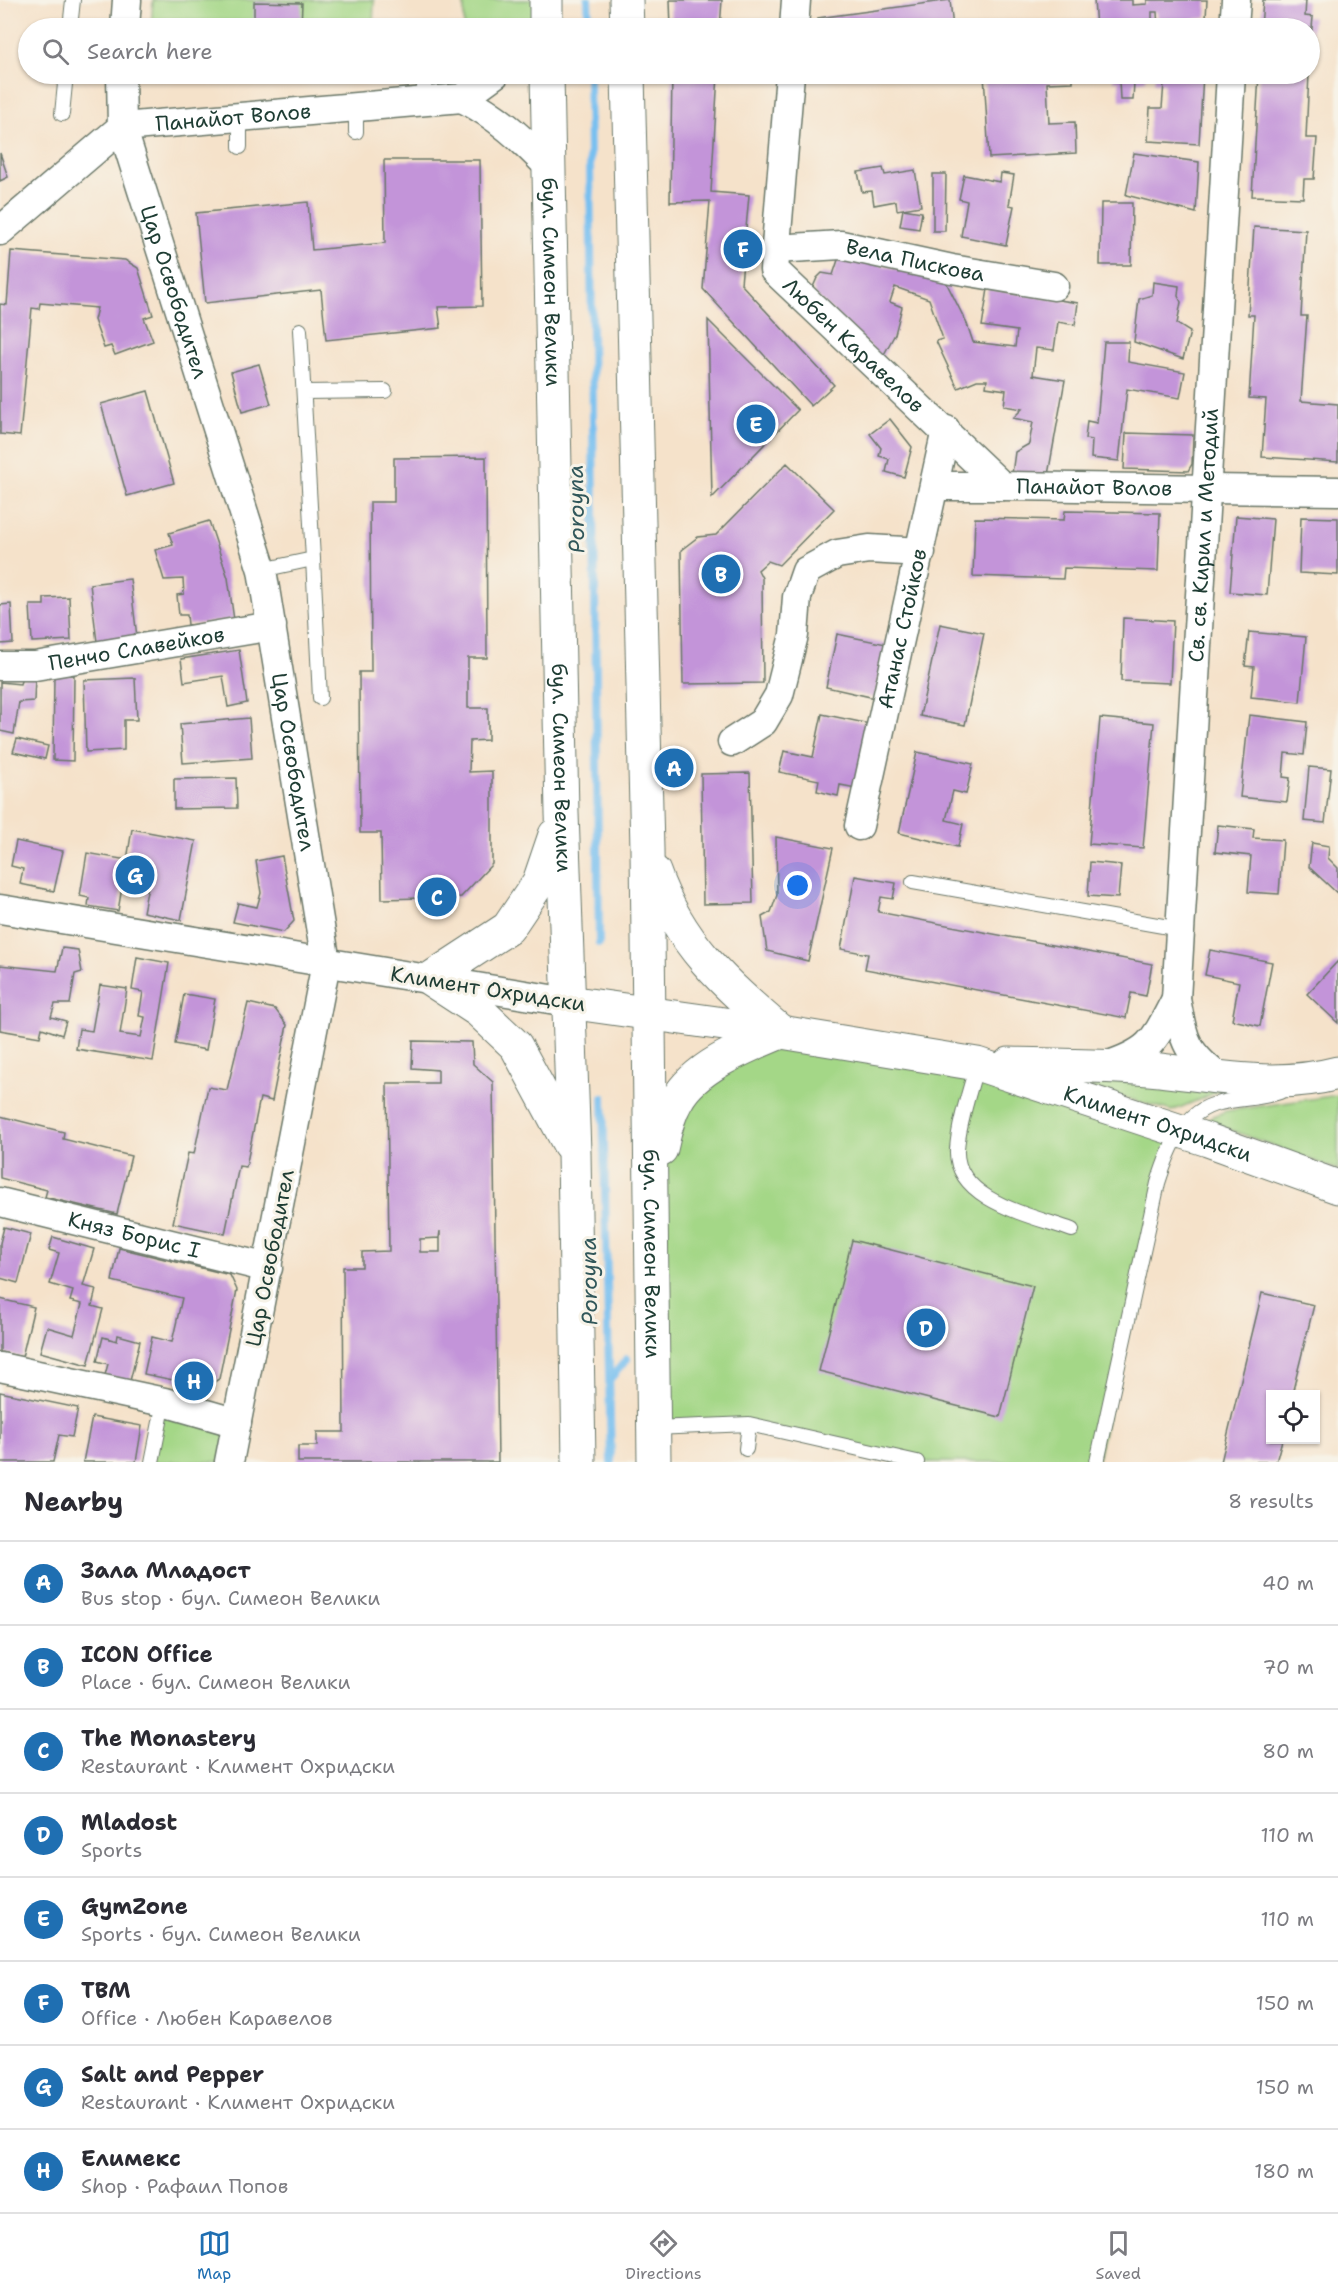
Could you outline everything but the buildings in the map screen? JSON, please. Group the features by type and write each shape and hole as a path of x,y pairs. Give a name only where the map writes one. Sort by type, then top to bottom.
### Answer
{"main road":[{"path":"626,0 627,18"},
{"name":"бул. Симеон Велики","path":"547,84 561,813 574,1152 579,1462"},
{"name":"бул. Симеон Велики","path":"628,84 650,1014 654,1462"},
{"path":"561,813 539,882 508,928 430,979 479,1011 516,1046 574,1152"},
{"path":"646,849 665,902 688,941 721,980 781,1032 730,1054 695,1079 678,1098 669,1118 652,1183"},
{"name":"Климент Охридски","path":"568,1002 781,1032 977,1064 1106,1066 1253,1082 1324,1077"},
{"name":"Климент Охридски","path":"977,1064 1181,1131 1338,1187"}],"street":[{"path":"126,18 127,0"},
{"path":"1235,18 1236,0"},
{"name":"Цар Освободител","path":"121,84 122,127 262,570 326,963 229,1462"},
{"path":"481,84 462,98 488,111 513,130 550,168"},
{"name":"Любен Каравелов","path":"789,84 774,270 946,430"},
{"name":"Св. св. Кирил и Методий","path":"1176,999 1231,84"},
{"name":"Панайот Волов","path":"122,127 240,116 356,118 424,87 462,98"},
{"path":"0,231 122,127"},
{"name":"Вела Пискова","path":"775,249 841,245 952,270 1054,286"},
{"name":"Панайот Волов","path":"946,430 1002,486 1338,490"},
{"name":"Атанас Стойков","path":"859,826 946,430"},
{"path":"934,486 1002,486"},
{"path":"732,741 763,722 779,694 794,635 797,597 806,571 837,554 869,549 921,552"},
{"name":"Пенчо Славейков","path":"0,666 35,666 272,626"},
{"name":"Климент Охридски","path":"0,909 568,1002"},
{"path":"1106,1066 1144,1050 1156,1036 1176,999"},
{"path":"1176,999 1184,1038 1196,1061 1221,1079"},
{"name":"Княз Борис I","path":"0,1202 268,1268"},
{"path":"0,1367 164,1402 237,1423"}],"lane":[{"path":"71,18 73,0"},
{"path":"62,114 65,84"},
{"path":"240,116 240,147"},
{"path":"300,330 320,698"},
{"path":"304,393 385,391"},
{"path":"262,570 313,559"},
{"path":"913,882 1180,929"},
{"path":"977,1064 957,1150 963,1177 984,1197 1072,1230"},
{"path":"1097,1462 1158,1183 1169,1148 1200,1109 1219,1103 1262,1098 1324,1077"},
{"path":"152,1462 164,1402"},
{"path":"746,1449 749,1424"},
{"path":"654,1428 749,1424 917,1462"}],"green space":[{"path":"153,0 374,0 373,18 152,18"},
{"path":"464,0 546,0 536,18 464,18"},
{"path":"781,1032 1181,1131 1169,1148 1097,1462 917,1462 776,1428 654,1428 669,1118"},
{"path":"1039,1074 1222,1090 1172,1111"},
{"path":"1338,1095 1338,1170 1204,1120 1226,1111"},
{"path":"164,1402 237,1423 229,1462 152,1462"}],"waterway":[{"name":"Poroyna","path":"588,0 589,18"},
{"name":"Poroyna","path":"589,84 599,943"},
{"name":"Poroyna","path":"603,1098 611,1462"},
{"path":"610,1379 627,1359"}],"place":[{"name":"ТВМ","path":"743,249"},
{"name":"GymZone","path":"756,424"},
{"name":"ICON Office","path":"721,574"},
{"name":"Зала Младост","path":"674,768"},
{"name":"Salt and Pepper","path":"135,875"},
{"name":"The Monastery","path":"437,897"},
{"name":"Mladost","path":"926,1328"},
{"name":"Елимекс","path":"194,1381"}]}
